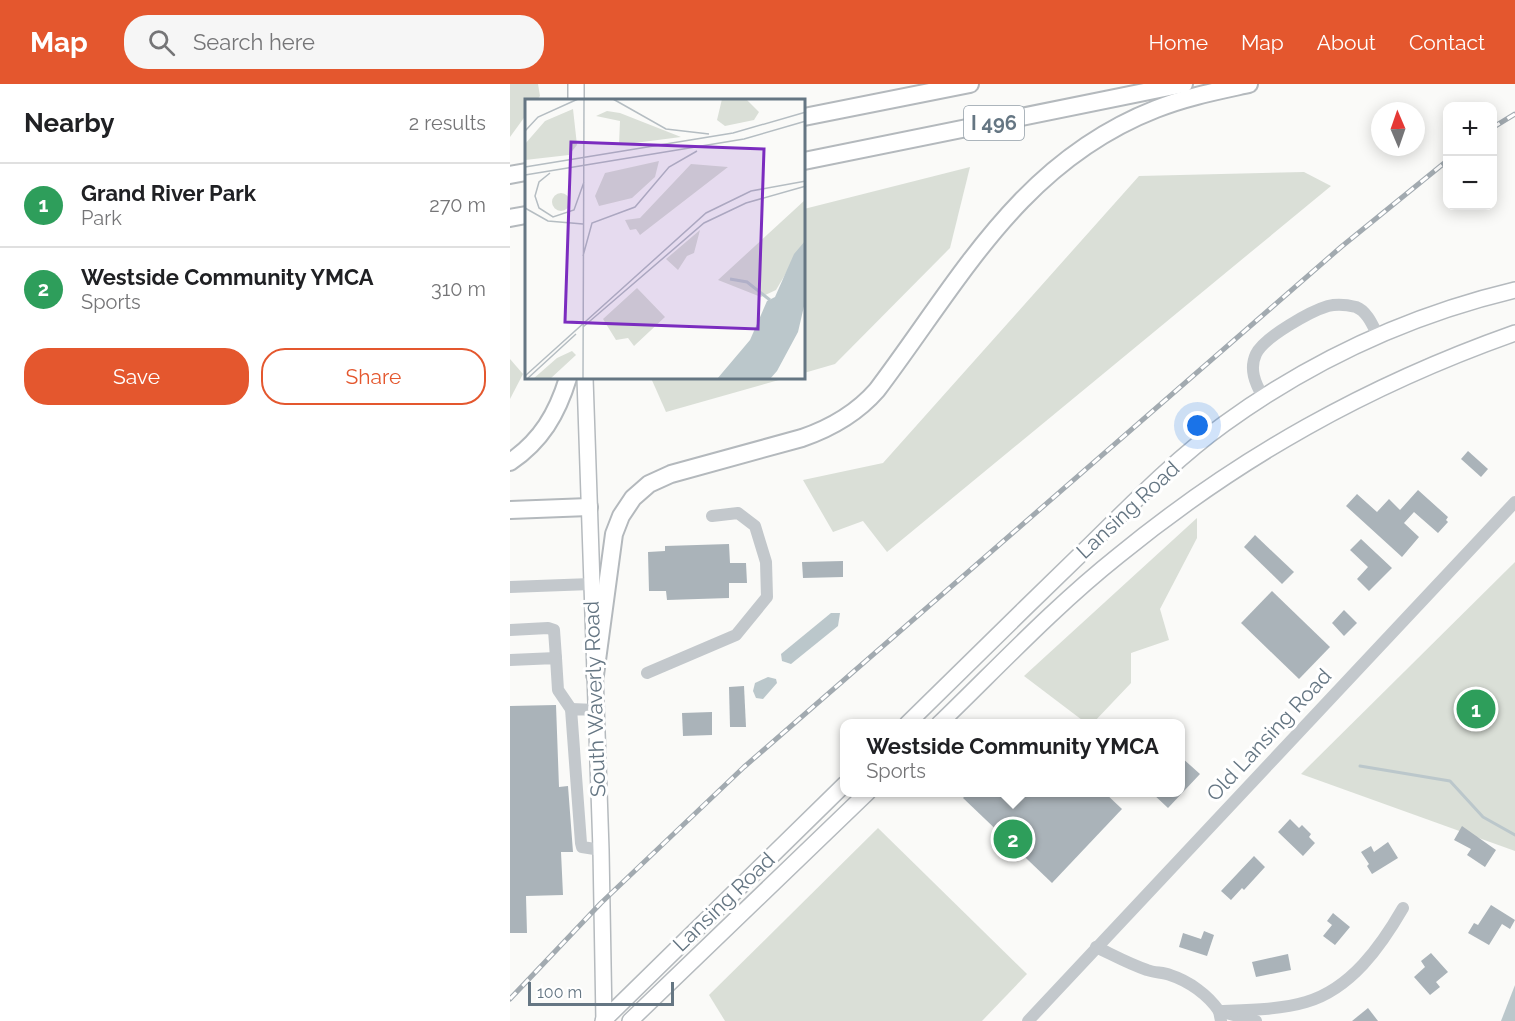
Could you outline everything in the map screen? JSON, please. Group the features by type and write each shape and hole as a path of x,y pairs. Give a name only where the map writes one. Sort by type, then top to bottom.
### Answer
{"highway":[{"name":"I 496","path":"806,117 970,84"},
{"name":"I 496","path":"806,161 1184,84"},
{"path":"595,675 614,534 633,498 643,489 671,474 812,434 846,417 863,405 877,390 998,225 1047,174 1092,141 1144,114 1190,97 1249,84"},
{"path":"510,175 525,172"},
{"path":"510,462 524,453 549,424 559,406 567,380"},
{"path":"510,510 589,507"}],"main road":[{"name":"Lansing Road","path":"911,719 1155,482 1222,426 1263,397 1345,351 1453,307 1515,290"},
{"name":"Lansing Road","path":"943,719 1091,579 1150,530 1218,482 1303,428 1359,399 1429,366 1515,333"},
{"name":"South Waverly Road","path":"585,380 601,850 604,1021"},
{"name":"Lansing Road","path":"604,1021 840,789"},
{"name":"Lansing Road","path":"630,1021 863,797"}],"street":[{"path":"1263,397 1253,374 1256,354 1262,345 1274,335 1320,309 1337,305 1356,308 1363,312 1378,336"},
{"name":"Old Lansing Road","path":"1028,1021 1515,502"},
{"path":"647,674 736,635 767,597 765,562 755,526 738,513 712,516"},
{"path":"510,587 591,584"},
{"path":"510,630 548,628 554,630 558,690 570,709 581,843 582,847 601,850"},
{"path":"510,660 556,658"},
{"path":"570,709 596,710"},
{"path":"1220,1016 1305,1002 1323,996 1362,966 1403,908"},
{"path":"1096,946 1127,963 1150,972 1169,974 1186,981 1212,1001 1220,1016"},
{"path":"1220,1016 1256,1021"}],"shaded area":[{"path":"510,84 538,84 540,96 538,99 525,99 525,116 510,137"},
{"path":"970,167 950,248 835,364 806,372 806,208"},
{"path":"1304,172 1331,186 887,552 863,521 833,532 803,480 883,463 1139,176"},
{"path":"510,359 523,374 510,399"},
{"path":"652,380 779,380 666,412"},
{"path":"1197,518 1197,538 1160,609 1169,640 1131,653 1131,683 1097,719 1081,719 1024,676"},
{"path":"1515,562 1515,851 1301,774"},
{"path":"831,613 840,613 838,626 791,664 782,661 781,654"},
{"path":"768,677 776,679 777,683 763,699 756,698 753,691 755,683"},
{"path":"878,828 1027,974 982,1021 725,1021 709,995"},
{"path":"1515,985 1515,1021 1501,1021"}],"building":[{"path":"1468,451 1488,469 1481,477 1461,459"},
{"path":"1418,490 1448,517 1446,520 1448,522 1438,533 1414,512 1404,523 1419,537 1402,557 1346,506 1357,494 1377,512 1389,499 1400,510"},
{"path":"1255,535 1294,572 1282,584 1244,547"},
{"path":"1361,539 1392,568 1369,591 1357,579 1368,567 1350,550"},
{"path":"729,544 730,563 746,563 747,583 729,583 729,598 667,600 666,591 649,591 648,552 665,551 665,546"},
{"path":"843,561 843,577 803,578 802,562"},
{"path":"1272,591 1330,647 1299,679 1241,623"},
{"path":"1344,610 1357,623 1344,636 1332,623"},
{"path":"744,686 746,727 730,727 729,687"},
{"path":"556,705 559,787 568,786 573,852 561,852 563,895 526,896 527,933 510,933 510,706"},
{"path":"712,712 712,735 683,736 682,713"},
{"path":"1185,761 1200,774 1185,790"},
{"path":"1109,797 1122,809 1052,883 963,798"},
{"path":"1156,797 1178,797 1168,808"},
{"path":"1290,819 1299,828 1302,825 1311,834 1309,837 1315,843 1303,856 1278,832"},
{"path":"1462,826 1496,850 1485,867 1467,855 1471,849 1454,840"},
{"path":"1388,842 1398,858 1372,874 1361,852 1371,846 1374,852"},
{"path":"1254,856 1265,867 1244,890 1242,888 1231,900 1221,891"},
{"path":"1491,905 1515,920 1510,929 1502,924 1489,945 1468,933 1474,923 1478,925"},
{"path":"1333,913 1350,927 1335,945 1323,936 1332,925 1327,921"},
{"path":"1204,931 1214,935 1207,956 1179,947 1183,933 1201,939"},
{"path":"1431,953 1448,972 1436,982 1440,987 1430,995 1414,977 1425,967 1421,961"},
{"path":"1288,954 1291,970 1256,977 1252,962"},
{"path":"1368,1008 1378,1021 1352,1021"}],"waterway":[{"path":"1360,766 1450,781 1483,817 1515,835"}],"railway":[{"path":"1497,125 1515,114"},
{"path":"510,999 601,903 744,767 1341,247 1443,164"}],"place":[{"name":"Grand River Park","path":"1476,709"},
{"name":"Westside Community YMCA","path":"1013,839"}]}
